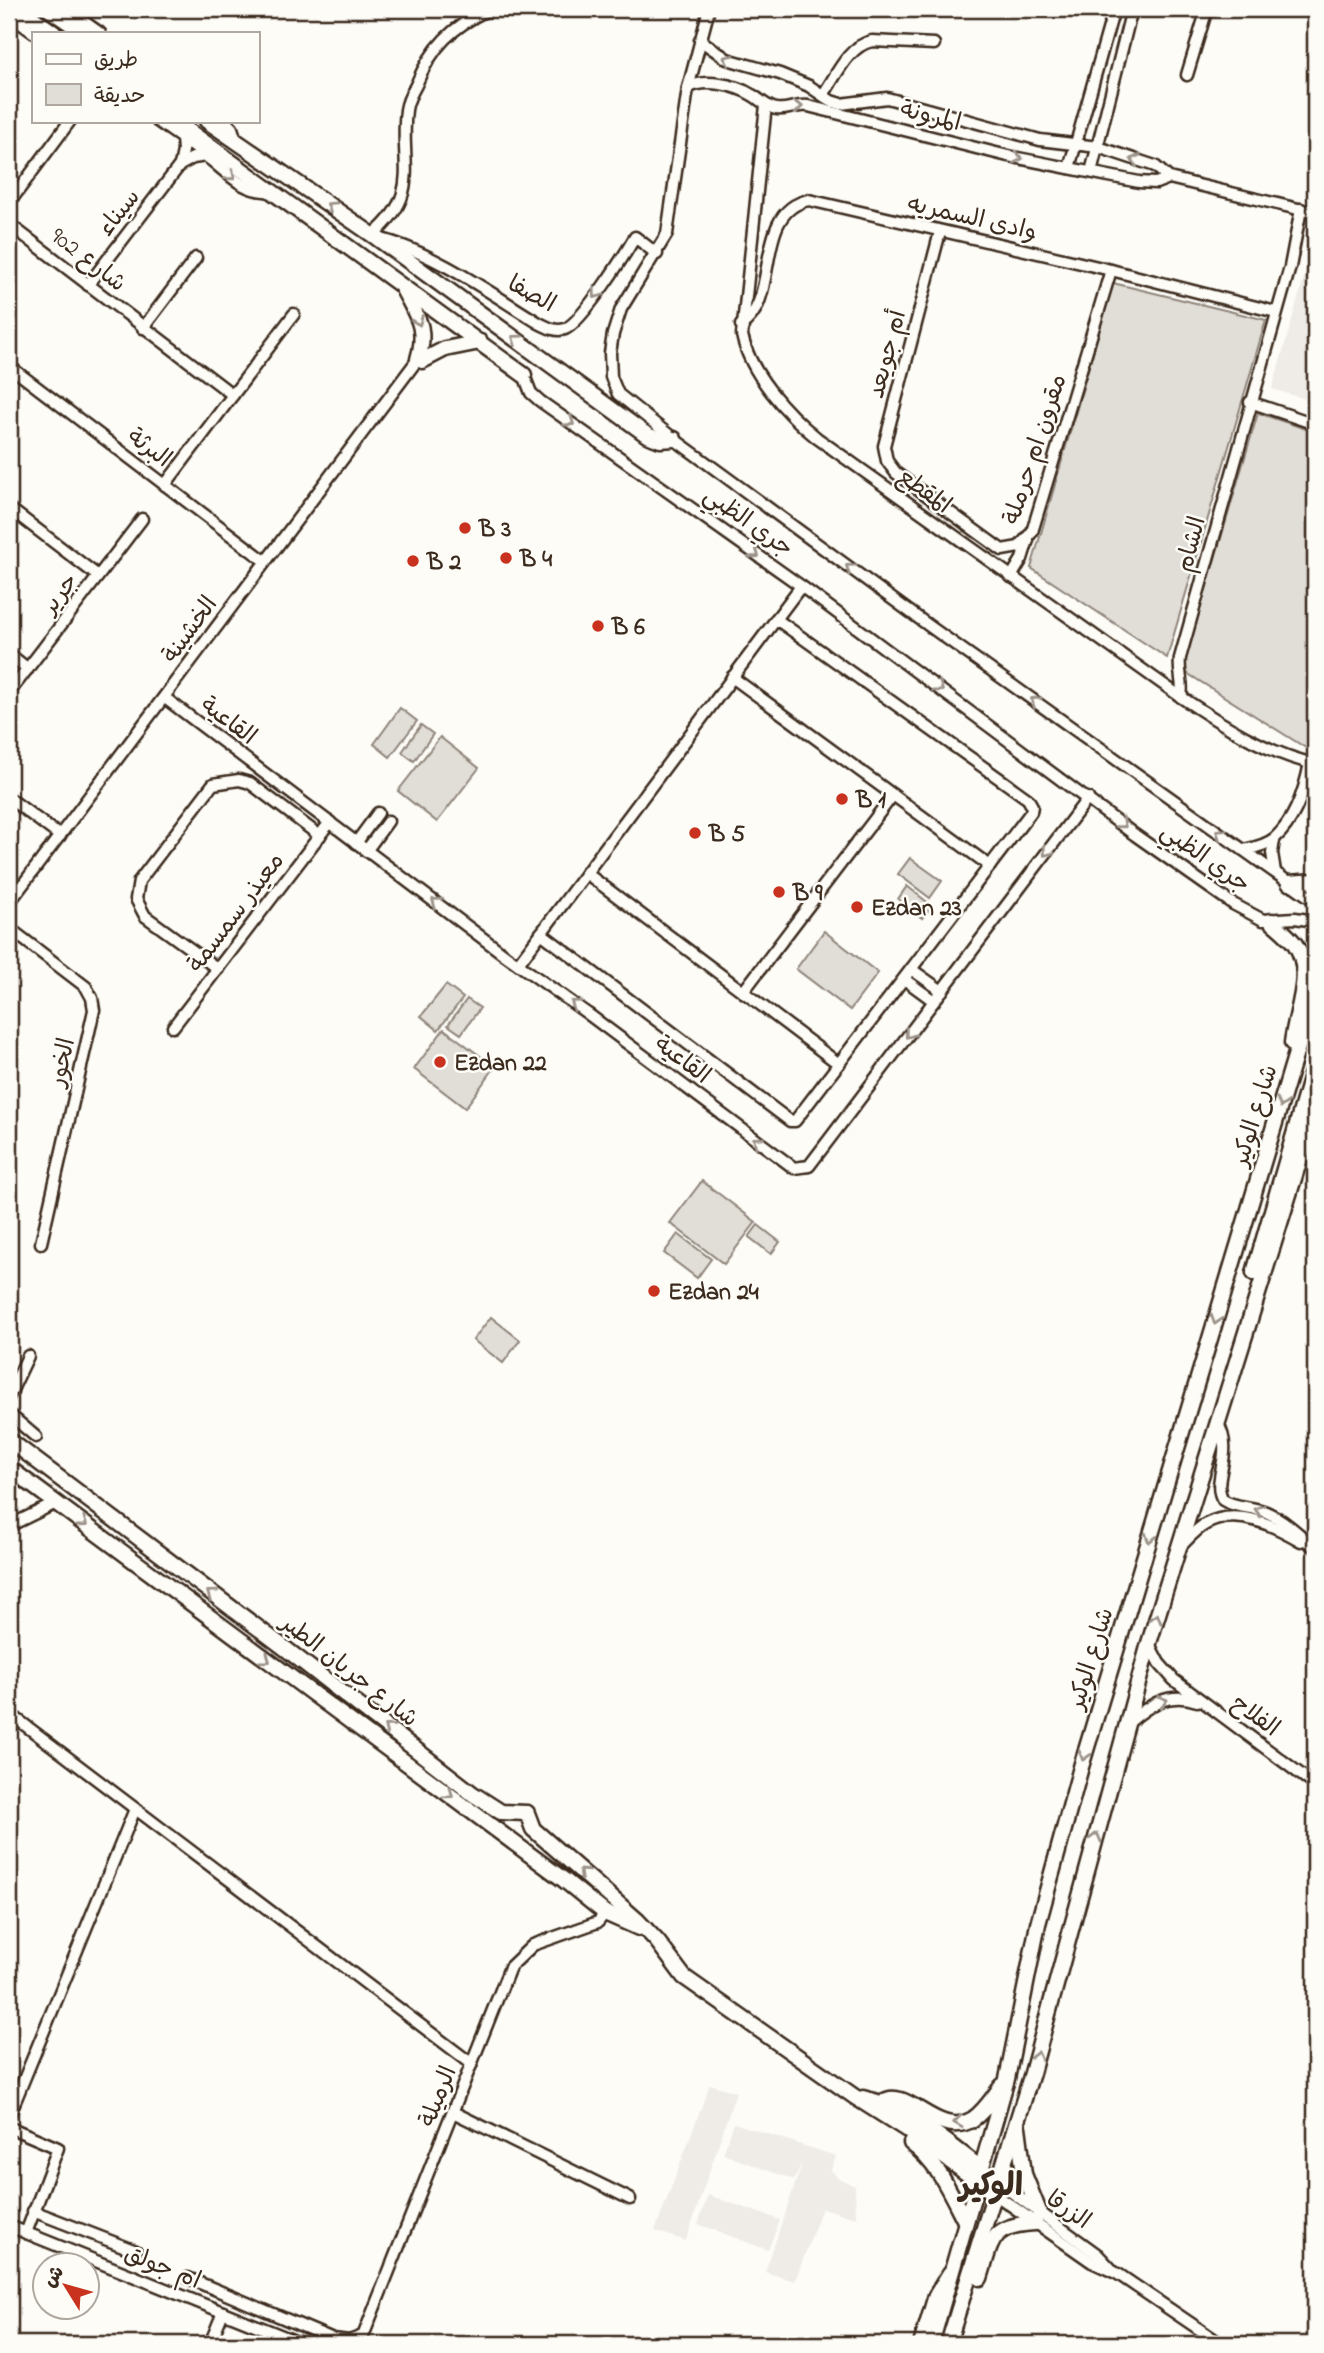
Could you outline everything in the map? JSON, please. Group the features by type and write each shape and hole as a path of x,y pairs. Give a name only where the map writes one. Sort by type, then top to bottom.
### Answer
{"main road":[{"path":"20,9 53,32"},
{"path":"49,9 83,32"},
{"name":"جري الظبي","path":"176,122 524,375"},
{"name":"جري الظبي","path":"208,122 375,236 647,435 660,440 674,439"},
{"path":"402,285 422,328 420,360"},
{"path":"420,360 453,346 480,342"},
{"path":"1289,883 1315,881"},
{"path":"1271,921 1295,945 1303,967 1304,982 1292,1043 1296,1056"},
{"name":"شارع الوكير","path":"953,2331 988,2183 1038,1924 1081,1767 1315,990"},
{"path":"1250,1315 1250,1288 1256,1263 1315,1062"},
{"name":"شارع الوكير","path":"931,2344 965,2221 988,2183 1018,2122 1149,1643 1315,1111"},
{"name":"شارع جريان الطير","path":"9,1440 473,1794 501,1812 527,1813 533,1829 652,1936 684,1977 855,2097 883,2109 912,2133 988,2183"},
{"name":"شارع جريان الطير","path":"9,1468 605,1913 652,1936"},
{"path":"502,1834 505,1824 515,1812"},
{"path":"605,1913 608,1896"},
{"path":"965,2221 931,2161 893,2130 883,2109 887,2099 896,2099 939,2122 965,2123 982,2111 1007,2079"},
{"path":"953,2331 970,2308 995,2236 1006,2227 1037,2218 1024,2174 1018,2122"}],"street":[{"path":"66,9 99,32"},
{"path":"375,236 395,212 402,196 407,159 406,108 433,50 450,32 489,9"},
{"path":"657,254 670,224 688,88 709,9"},
{"path":"1069,168 1114,9"},
{"path":"1091,172 1132,9"},
{"path":"1187,75 1207,9"},
{"path":"9,15 33,32"},
{"name":"المرونة","path":"700,40 716,53 737,64 780,74 841,104 887,98 1040,140 1098,147 1155,166 1169,178 1315,213"},
{"path":"822,95 850,54 864,42 934,44"},
{"name":"المرونة","path":"688,88 702,83 731,88 746,92 766,105 779,109 798,104 808,106 1009,156 1139,182 1156,183 1169,178"},
{"name":"المقطع","path":"766,105 741,325 744,346 753,365 789,414 803,427 1181,697 1251,738 1312,763"},
{"path":"9,203 69,122"},
{"path":"158,122 238,183 257,191 271,191"},
{"path":"226,122 232,128 236,141"},
{"path":"180,165 182,138"},
{"path":"180,165 193,158 206,156"},
{"name":"سيناء","path":"88,285 180,165"},
{"name":"وادى السمريه","path":"741,325 754,314 760,304 768,255 780,221 789,209 801,201 815,200 1276,312"},
{"name":"الشام","path":"1181,697 1183,684 1180,659 1290,267 1301,209"},
{"name":"شارع 902","path":"9,224 233,395"},
{"name":"أم جويعد","path":"906,480 891,467 884,446 940,232"},
{"name":"الصفا","path":"375,236 426,257 539,323 554,329 566,328 582,314 635,237 657,254"},
{"name":"جري الظبي","path":"657,254 635,284 616,320 610,353 611,377 618,394 674,439 932,628 1315,901"},
{"path":"143,328 196,258"},
{"name":"مقرون ام حرملة","path":"906,480 998,548 1014,549 1023,544 1030,536 1111,270"},
{"path":"165,485 294,314"},
{"name":"الخشينة","path":"9,903 166,698 265,561 420,360"},
{"name":"البرثة","path":"9,366 265,561"},
{"name":"جري الظبي","path":"524,375 527,387 535,398 801,586 1135,835 1233,904 1256,918 1271,921 1295,918 1315,921"},
{"path":"1250,402 1315,424"},
{"path":"9,508 98,576"},
{"name":"جرير","path":"9,693 142,519"},
{"path":"1011,577 1022,559 1030,536"},
{"path":"518,964 801,586"},
{"path":"541,933 790,1121 797,1119 1031,812 1030,801 776,619"},
{"path":"9,654 28,669"},
{"path":"732,677 990,866"},
{"name":"القاعية","path":"166,698 366,851 794,1168 809,1166 1088,798"},
{"path":"1275,872 1274,839 1297,804 1312,763"},
{"path":"218,969 145,916 136,899 139,881 213,784 239,780 250,783 320,836"},
{"path":"743,992 893,795"},
{"path":"9,798 60,836"},
{"path":"356,843 378,813"},
{"path":"366,851 388,821"},
{"name":"معيذر سمسمة","path":"173,1027 330,822"},
{"path":"1244,850 1274,839"},
{"path":"586,873 839,1064"},
{"name":"الخور","path":"9,928 86,988 91,994 94,1006 41,1243"},
{"path":"911,969 942,991"},
{"path":"904,979 934,1001"},
{"path":"9,1396 28,1356"},
{"path":"9,1415 36,1437"},
{"path":"1217,1421 1225,1443 1225,1457 1218,1485 1223,1500 1272,1515 1315,1549"},
{"path":"9,1526 57,1503"},
{"path":"1178,1549 1208,1522 1232,1516 1273,1527 1315,1549"},
{"name":"الفلاح","path":"1149,1643 1166,1672 1315,1785"},
{"name":"الفلاح","path":"1126,1724 1161,1700 1179,1697 1205,1704"},
{"path":"9,1713 472,2064"},
{"path":"9,2116 135,1809"},
{"name":"الرميلة","path":"362,2340 507,1973 514,1961 533,1945 597,1922 605,1913"},
{"path":"453,2112 630,2199"},
{"path":"9,2127 58,2148 26,2233"},
{"name":"الزرقا","path":"988,2183 1099,2266 1113,2271 1221,2344"},
{"path":"33,2211 136,2251"},
{"name":"ام جولق","path":"9,2226 302,2344"},
{"path":"919,2344 934,2295 953,2266"},
{"path":"188,2278 333,2339 362,2340"},
{"path":"210,2344 223,2312"}],"shaded area":[{"path":"1315,240 1315,402 1272,389"},
{"path":"710,2084 736,2092 686,2241 655,2231"},
{"path":"734,2123 836,2156 831,2170 838,2178 855,2186 856,2218 822,2208 795,2281 765,2272 803,2161 794,2180 723,2154"},
{"path":"708,2195 780,2220 768,2250 698,2224"}],"green space":[{"path":"1113,283 1266,320 1167,658 1031,568"},
{"path":"1258,413 1315,432 1315,747 1306,748 1182,670"},
{"path":"400,708 417,721 390,757 374,744"},
{"path":"421,725 433,734 414,761 402,752"},
{"path":"440,737 479,768 437,822 398,791"},
{"path":"910,858 942,881 930,898 898,874"},
{"path":"907,886 932,906 922,918 898,899"},
{"path":"824,931 878,973 850,1010 796,969"},
{"path":"446,985 463,998 438,1030 421,1016"},
{"path":"467,999 480,1008 461,1034 448,1025"},
{"path":"444,1029 495,1067 465,1108 414,1069"},
{"path":"702,1181 756,1222 724,1264 670,1223"},
{"path":"758,1225 780,1242 771,1254 749,1237"},
{"path":"678,1234 711,1259 697,1278 664,1253"},
{"path":"491,1317 520,1340 503,1363 473,1340"}],"place":[{"name":"B 3","path":"465,528"},
{"name":"B 4","path":"506,558"},
{"name":"B 2","path":"413,561"},
{"name":"B 6","path":"598,626"},
{"name":"B 1","path":"842,799"},
{"name":"B 5","path":"695,833"},
{"name":"B 9","path":"779,892"},
{"name":"Ezdan 23","path":"857,907"},
{"name":"Ezdan 22","path":"440,1062"},
{"name":"Ezdan 24","path":"654,1291"}],"district":[{"name":"الوكير","path":"991,2184"}]}
